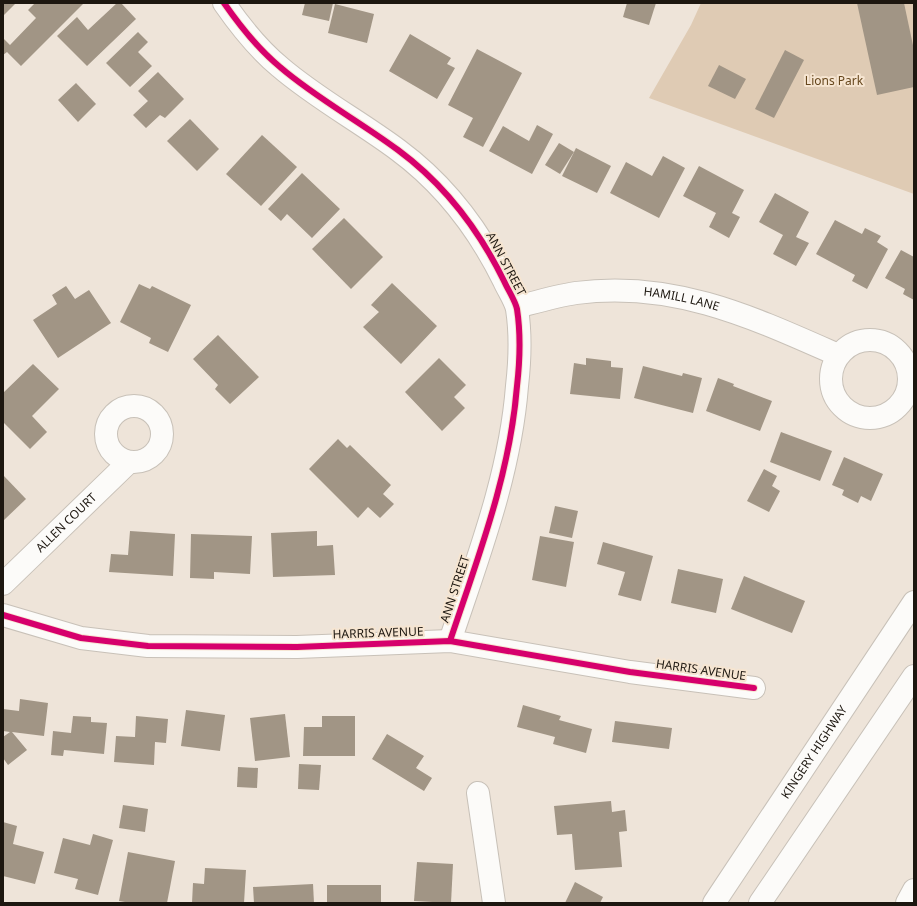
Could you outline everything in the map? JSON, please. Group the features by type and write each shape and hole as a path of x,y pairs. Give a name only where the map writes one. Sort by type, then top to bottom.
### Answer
{"main road":[{"name":"ANN STREET","path":"224,3 239,25 279,67 398,150 442,189 462,212 491,254 517,307 521,349 514,420 508,458 498,496 450,641"},
{"name":"HAMILL LANE","path":"517,307 576,293 612,291 668,293 714,304 838,355"},
{"name":"ALLEN COURT","path":"3,584 130,462"},
{"name":"KINGERY HIGHWAY","path":"714,903 914,602"},
{"name":"HARRIS AVENUE","path":"3,615 81,638 148,646 297,647 450,641 630,672 754,688"},
{"path":"760,903 914,676"},
{"path":"478,793 494,903"},
{"path":"907,903 914,890"}],"green space":[{"name":"Lions Park","path":"701,3 914,3 914,194 649,98 691,25"}],"building":[{"path":"3,3 16,3 3,16"},
{"path":"35,3 84,3 21,66 7,52 3,55 3,38 10,45 36,18 28,10"},
{"path":"117,3 121,3 136,19 87,66 57,36 77,17 88,30"},
{"path":"305,3 333,3 329,21 302,15"},
{"path":"627,3 656,3 649,25 623,17"},
{"path":"857,3 904,3 914,50 914,87 877,95"},
{"path":"335,4 374,14 367,43 328,33"},
{"path":"138,32 148,42 138,52 152,66 130,87 106,63"},
{"path":"410,34 451,58 447,64 455,68 437,99 389,71"},
{"path":"477,49 522,73 483,147 463,137 473,118 448,105"},
{"path":"785,50 804,60 774,118 755,109"},
{"path":"719,65 746,79 735,99 708,86"},
{"path":"158,72 184,99 165,118 160,115 146,128 133,115 148,101 138,91"},
{"path":"76,83 96,104 78,122 58,100"},
{"path":"190,119 219,149 197,171 167,141"},
{"path":"537,125 553,134 532,174 489,151 503,126 529,141"},
{"path":"262,135 297,167 261,206 226,174"},
{"path":"559,143 574,152 560,174 545,165"},
{"path":"576,148 611,166 597,193 562,176"},
{"path":"663,156 685,168 659,218 610,193 626,162 652,176"},
{"path":"699,166 744,190 732,213 740,217 729,238 709,227 716,213 683,196"},
{"path":"302,173 340,209 312,238 287,214 281,221 268,209"},
{"path":"775,193 809,212 796,237 809,243 796,266 773,254 783,235 759,222"},
{"path":"344,218 383,257 351,289 312,249"},
{"path":"835,220 862,234 865,228 881,236 877,242 888,249 867,289 852,281 855,275 816,254"},
{"path":"901,250 914,257 914,300 903,294 905,289 885,278"},
{"path":"392,283 437,326 401,364 363,327 379,312 371,305"},
{"path":"139,284 150,289 152,286 191,305 168,352 149,343 151,338 120,322"},
{"path":"66,286 75,299 89,290 111,323 58,358 33,320 57,304 52,295"},
{"path":"218,335 259,377 230,404 215,389 218,385 193,359"},
{"path":"439,358 466,385 454,397 465,408 442,431 405,392"},
{"path":"586,358 611,361 611,367 623,368 620,399 570,394 574,363 586,365"},
{"path":"33,364 59,389 32,416 47,432 30,449 3,422 3,393"},
{"path":"643,366 682,376 683,373 702,378 693,413 634,398"},
{"path":"718,378 734,384 733,386 772,401 760,431 706,411"},
{"path":"781,432 832,451 820,481 770,462"},
{"path":"338,439 347,448 350,445 391,485 383,494 394,504 380,518 368,507 358,518 309,469"},
{"path":"844,457 883,474 871,501 861,496 858,503 842,495 844,490 832,485"},
{"path":"764,469 777,476 772,486 780,491 769,512 747,501"},
{"path":"3,475 26,499 3,521"},
{"path":"555,506 578,511 572,538 549,533"},
{"path":"130,531 175,534 173,576 109,572 111,554 128,555"},
{"path":"317,531 317,546 333,545 335,575 273,577 271,533"},
{"path":"191,534 252,536 250,574 214,572 214,579 190,578"},
{"path":"540,536 574,542 566,587 532,580"},
{"path":"603,542 653,556 641,601 618,595 625,572 597,564"},
{"path":"678,569 723,579 716,613 671,603"},
{"path":"744,576 805,601 792,633 731,609"},
{"path":"20,699 48,703 44,736 12,732 27,750 8,765 3,758 3,737 10,732 3,731 3,709 19,711"},
{"path":"523,705 561,716 559,720 592,729 586,753 553,744 555,737 517,727"},
{"path":"186,710 225,715 220,751 181,746"},
{"path":"285,714 290,757 255,761 250,718"},
{"path":"73,716 91,717 91,722 107,723 104,754 64,750 63,756 51,755 53,731 71,733"},
{"path":"136,716 168,719 166,743 155,742 154,765 114,762 116,736 135,737"},
{"path":"322,716 355,716 355,756 303,756 304,727 322,727"},
{"path":"615,721 672,728 669,749 612,742"},
{"path":"387,734 424,756 416,768 432,778 424,791 372,759"},
{"path":"299,764 321,765 319,790 298,789"},
{"path":"238,767 258,768 257,788 237,787"},
{"path":"611,801 612,812 625,810 627,831 619,832 622,867 575,870 572,834 557,835 554,806"},
{"path":"123,805 148,809 145,832 119,828"},
{"path":"3,822 17,826 13,844 44,852 35,884 3,876"},
{"path":"93,834 113,840 98,895 75,889 78,879 54,873 63,838 90,845"},
{"path":"128,852 175,861 167,903 131,903 119,901"},
{"path":"417,862 453,864 451,903 414,901"},
{"path":"205,868 246,870 244,903 192,903 193,883 204,884"},
{"path":"575,882 603,897 600,903 565,903"},
{"path":"313,884 314,903 254,903 253,887"},
{"path":"327,885 381,885 381,903 327,903"}],"cycle path":[{"path":"224,3 250,37 264,53 280,67 308,89 398,150 415,163 445,193 472,226 494,262 516,306 520,338 519,367 508,452 482,547 450,641"},
{"path":"3,615 81,638 148,646 297,647 450,641 630,672 754,688"}]}
